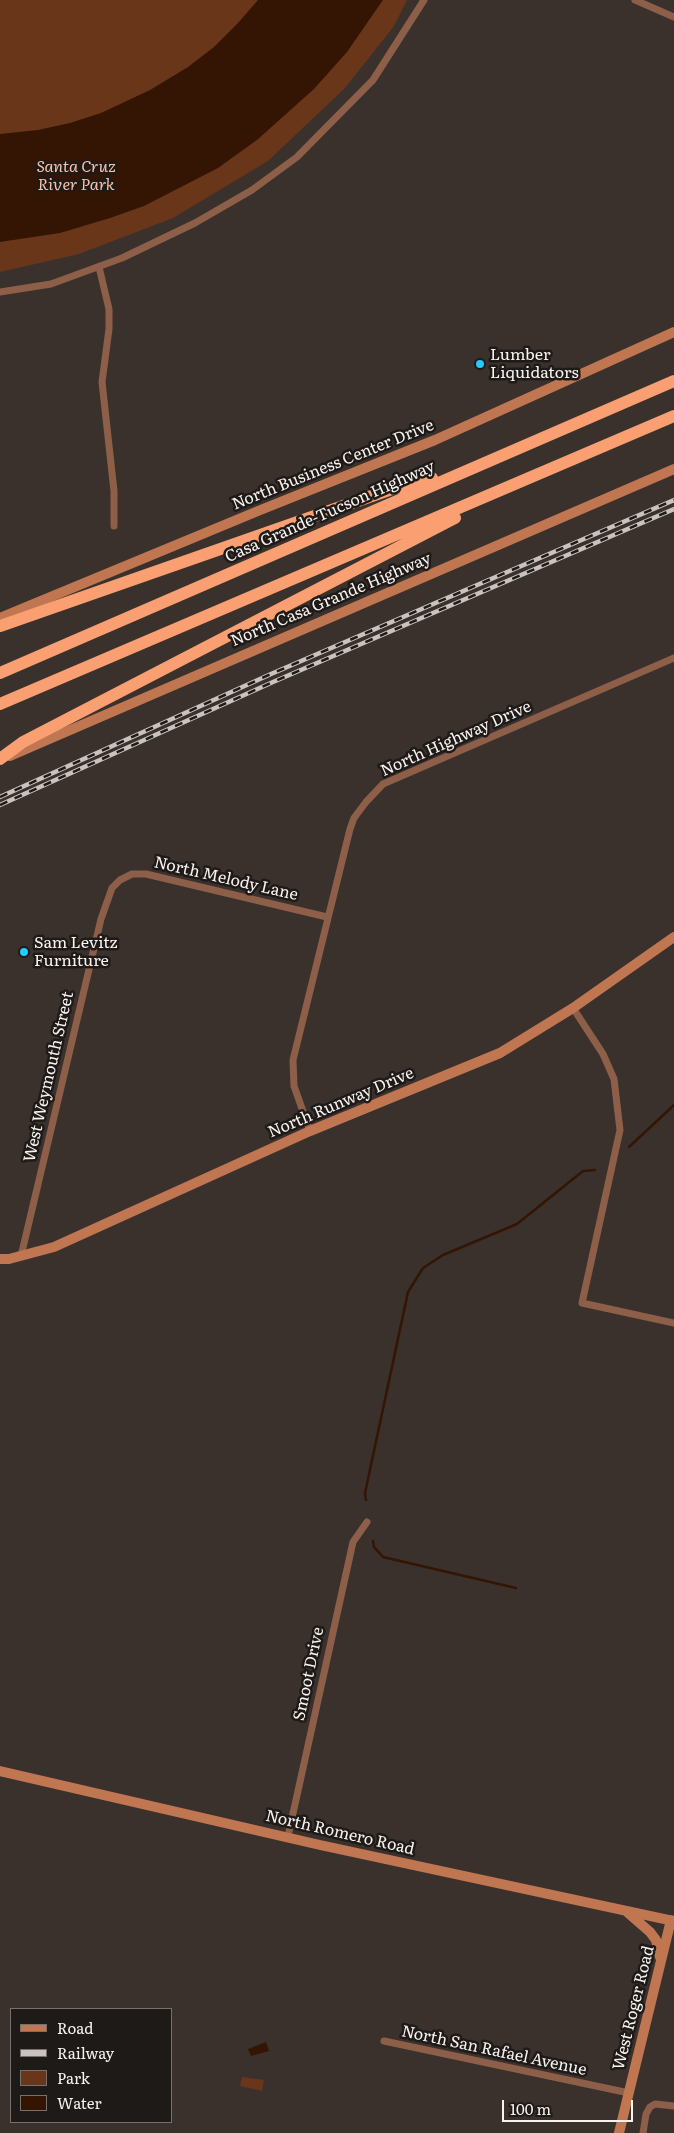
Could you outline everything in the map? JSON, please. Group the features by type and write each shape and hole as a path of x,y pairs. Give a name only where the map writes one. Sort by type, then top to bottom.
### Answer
{"highway":[{"name":"Casa Grande-Tucson Highway","path":"0,673 674,381"},
{"path":"0,704 674,416"},
{"path":"0,626 389,490 426,480 510,451"},
{"path":"0,760 23,742 533,477"}],"street":[{"path":"0,292 51,284 99,267 143,249 195,223 252,190 298,156 373,80 424,0"},
{"path":"635,0 674,17"},
{"path":"99,267 109,309 109,330 102,382 114,491 114,526"},
{"name":"North Business Center Drive","path":"0,618 435,440 674,332"},
{"name":"North Casa Grande Highway","path":"0,760 674,468"},
{"name":"North Highway Drive","path":"310,1131 294,1086 294,1060 327,917 354,818 366,802 383,784 674,658"},
{"name":"North Melody Lane","path":"120,880 132,874 146,874 327,917"},
{"name":"West Weymouth Street","path":"22,1256 101,919 112,888 120,880"},
{"name":"North Runway Drive","path":"0,1260 54,1247 310,1131 500,1053 573,1008 674,937"},
{"path":"573,1008 603,1054 614,1079 620,1130 582,1303 674,1323"},
{"name":"Smoot Drive","path":"288,1836 353,1542 367,1522"},
{"name":"North Romero Road","path":"0,1771 672,1920"},
{"path":"624,1910 650,1932 656,1940 661,1961"},
{"name":"West Roger Road","path":"619,2133 672,1920"},
{"name":"North San Rafael Avenue","path":"384,2041 629,2093"},
{"path":"643,2133 646,2114 650,2108 655,2104 674,2106"}],"green space":[{"name":"Santa Cruz River Park","path":"0,0 407,0 394,26 345,88 268,161 173,218 79,254 0,272"},
{"path":"242,2077 264,2080 262,2091 240,2086"}],"water":[{"name":"Santa Cruz River Park","path":"258,0 383,0 347,52 314,89 257,140 218,168 144,206 110,218 60,233 0,242 0,134 38,130 70,123 101,113 150,90 188,67 214,47"},
{"path":"266,2042 269,2051 251,2056 248,2049"}],"waterway":[{"path":"629,1147 674,1105"},
{"path":"366,1500 365,1493 408,1292 423,1268 443,1255 517,1224 583,1171 595,1170"},
{"path":"373,1541 374,1547 383,1557 516,1588"}],"railway":[{"path":"0,797 271,674 674,500"},
{"path":"0,805 273,682 674,509"}],"place":[{"name":"Lumber Liquidators","path":"480,364"},
{"name":"Sam Levitz Furniture","path":"24,952"}]}
